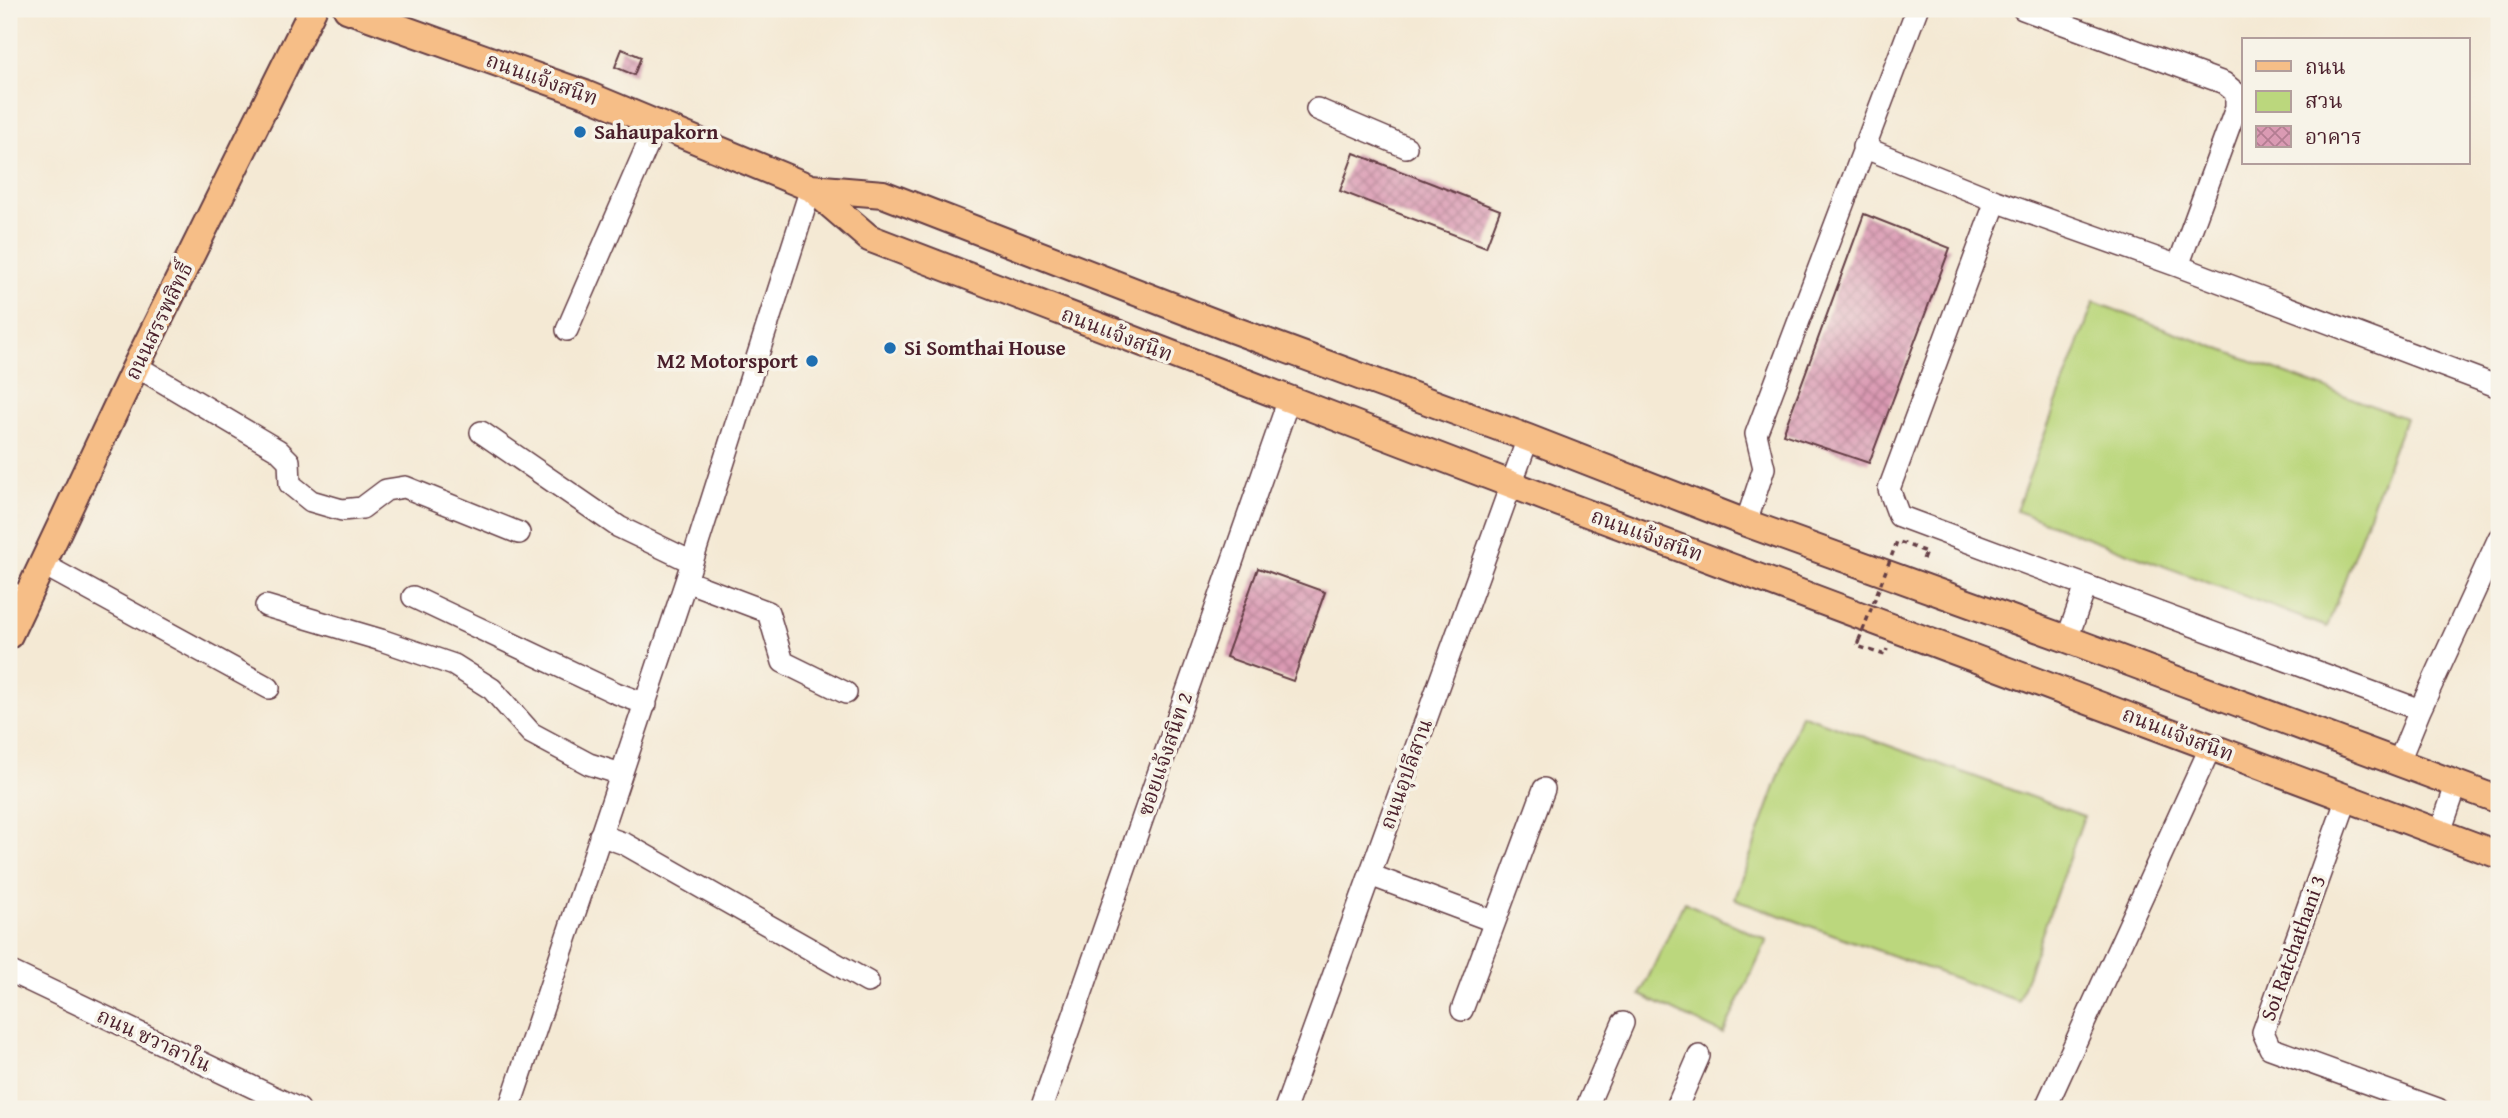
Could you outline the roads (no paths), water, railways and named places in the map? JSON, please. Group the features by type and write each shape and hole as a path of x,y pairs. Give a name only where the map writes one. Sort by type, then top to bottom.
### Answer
{"main road":[{"name":"ถนนสรรพสิทธิ์","path":"9,635 17,596 42,564 136,366 313,9"},
{"name":"ถนนแจ้งสนิท","path":"347,9 585,94 811,188 883,194 1335,369 1528,438 1746,523 2499,800"},
{"name":"ถนนแจ้งสนิท","path":"811,188 869,238 1512,484 2499,855"}],"street":[{"path":"1746,523 1763,468 1756,434 1917,9"},
{"path":"2022,9 2224,83 2236,93 2236,108 2178,266"},
{"path":"1317,109 1406,147"},
{"path":"567,330 657,123"},
{"path":"1863,147 1996,201 2178,266 2499,387"},
{"path":"509,1109 646,704 811,188"},
{"path":"1996,201 1889,489 1899,516 2420,710"},
{"path":"136,366 278,450 289,461 290,484 312,501 342,510 362,508 386,491 405,487 519,533"},
{"name":"ซอยแจ้งสนิท 2","path":"1041,1109 1289,399"},
{"path":"481,432 689,572 768,612 783,662 846,693"},
{"name":"ถนนอุปลีสาน","path":"1285,1109 1528,438"},
{"path":"2399,761 2499,538"},
{"path":"42,564 269,688"},
{"path":"2067,639 2086,586"},
{"path":"413,597 616,693 646,704"},
{"path":"266,606 454,665 492,689 531,733 589,764 621,774"},
{"path":"2045,1109 2211,746"},
{"path":"2440,832 2457,783"},
{"path":"1462,1010 1544,789"},
{"name":"Soi Ratchathani 3","path":"2347,798 2263,1032 2270,1048 2438,1109"},
{"path":"600,835 625,844 868,982"},
{"path":"1370,875 1493,922"},
{"name":"ถนน ชวาลาใน","path":"9,971 299,1109"},
{"path":"1586,1109 1623,1023"},
{"path":"1676,1109 1699,1056"}],"place":[{"name":"Sahaupakorn","path":"580,132"},
{"name":"Si Somthai House","path":"890,348"},
{"name":"M2 Motorsport","path":"812,361"}]}
